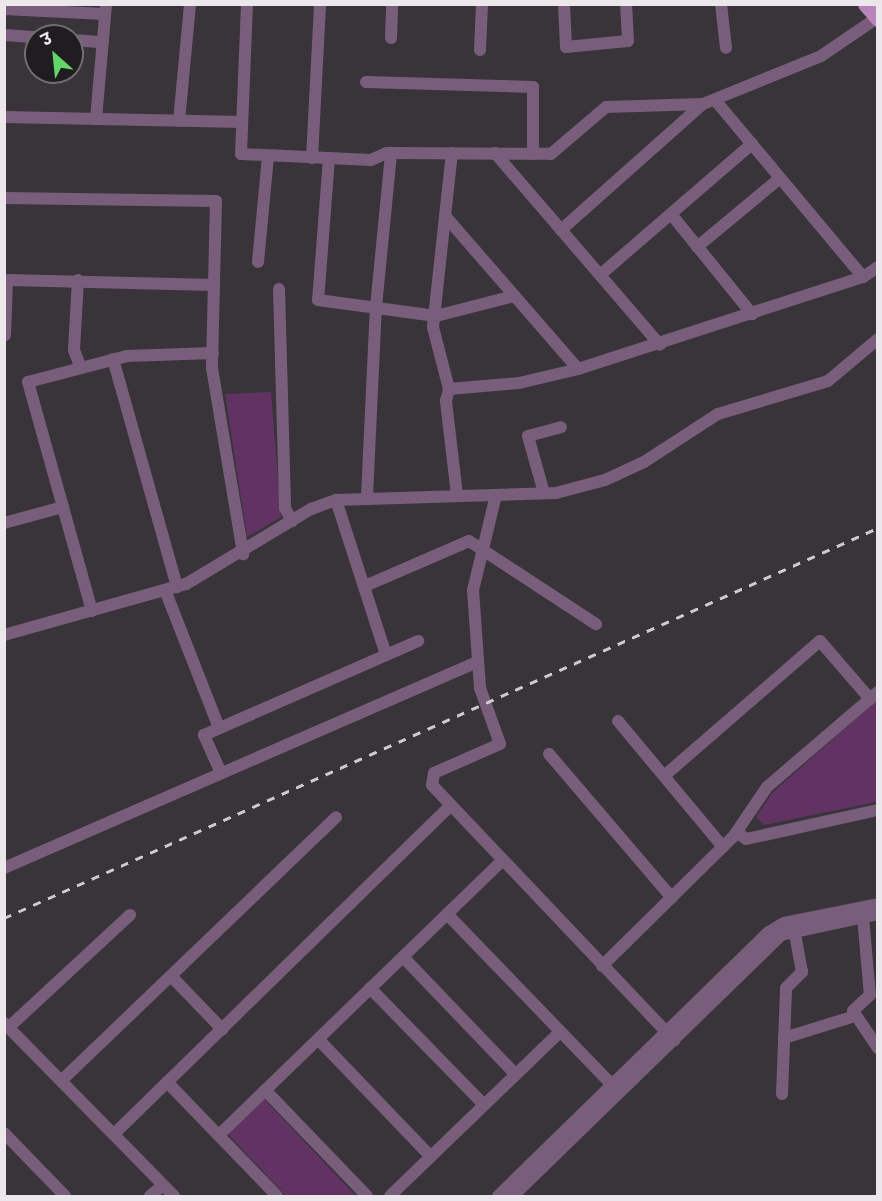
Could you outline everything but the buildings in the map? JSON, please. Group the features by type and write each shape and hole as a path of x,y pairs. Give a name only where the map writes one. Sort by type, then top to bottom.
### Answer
{"main road":[{"path":"865,4 877,19"}],"street":[{"path":"179,121 190,4"},
{"path":"247,4 241,154 371,160 391,153 552,154 606,107 709,102 752,144 863,277"},
{"path":"312,158 320,4"},
{"path":"391,38 392,4"},
{"path":"480,50 482,4"},
{"path":"564,4 566,47 628,41 626,4"},
{"path":"721,4 726,48"},
{"path":"4,9 106,9 96,119"},
{"path":"561,230 709,102 821,56 877,19"},
{"path":"4,35 24,36"},
{"path":"84,41 103,42"},
{"path":"366,82 533,87 533,154"},
{"path":"4,117 242,122"},
{"path":"600,275 752,144"},
{"path":"368,496 376,308 391,153"},
{"path":"452,153 433,327 449,389 446,401 457,495"},
{"path":"495,153 660,345"},
{"path":"258,262 268,156"},
{"path":"329,158 318,300 436,316 514,296"},
{"path":"697,247 780,178"},
{"path":"4,198 216,201 213,353 243,554"},
{"path":"671,214 752,314"},
{"path":"446,217 578,369"},
{"path":"449,389 519,383 578,369 660,345 863,277 878,267"},
{"path":"5,335 7,280 214,285"},
{"path":"78,280 75,350 81,368"},
{"path":"279,289 285,508 292,521"},
{"path":"4,635 171,588 243,554 292,521 336,500 368,496 544,494 604,480 644,462 718,414 828,381 878,339"},
{"path":"92,611 28,382 113,359 213,353"},
{"path":"113,359 171,588 219,728"},
{"path":"544,494 528,436 561,427"},
{"path":"496,495 485,554 473,590 480,688 501,744 434,773 432,786 501,862 670,1036"},
{"path":"336,500 386,655"},
{"path":"4,523 63,507"},
{"path":"365,586 470,541 485,554 596,624"},
{"path":"221,773 204,735 418,641"},
{"path":"602,966 723,847 767,787 874,695 820,641 664,776"},
{"path":"4,868 477,662"},
{"path":"618,721 723,847"},
{"path":"549,754 672,898"},
{"path":"114,1134 449,807"},
{"path":"736,832 746,839 878,810"},
{"path":"61,1081 336,817"},
{"path":"219,1135 501,862"},
{"path":"513,1197 769,932 878,904"},
{"path":"447,914 616,1089"},
{"path":"794,925 878,914"},
{"path":"130,915 7,1025 174,1197"},
{"path":"863,917 870,995 853,1008 855,1016 878,1048"},
{"path":"782,1094 786,988 802,972 794,925"},
{"path":"403,957 516,1075"},
{"path":"171,976 222,1029"},
{"path":"370,988 484,1106"},
{"path":"784,1038 855,1016"},
{"path":"390,1197 560,1032"},
{"path":"318,1039 431,1157"},
{"path":"168,1082 278,1197"},
{"path":"498,1197 616,1089"},
{"path":"265,1090 367,1197"},
{"path":"4,1133 65,1197"},
{"path":"150,1197 163,1185"}],"shaded area":[{"path":"271,392 281,517 247,537 225,394"},
{"path":"877,700 877,802 764,825 756,817 772,793"},
{"path":"264,1099 356,1196 286,1196 227,1133"}],"railway":[{"path":"4,918 878,528"}]}
